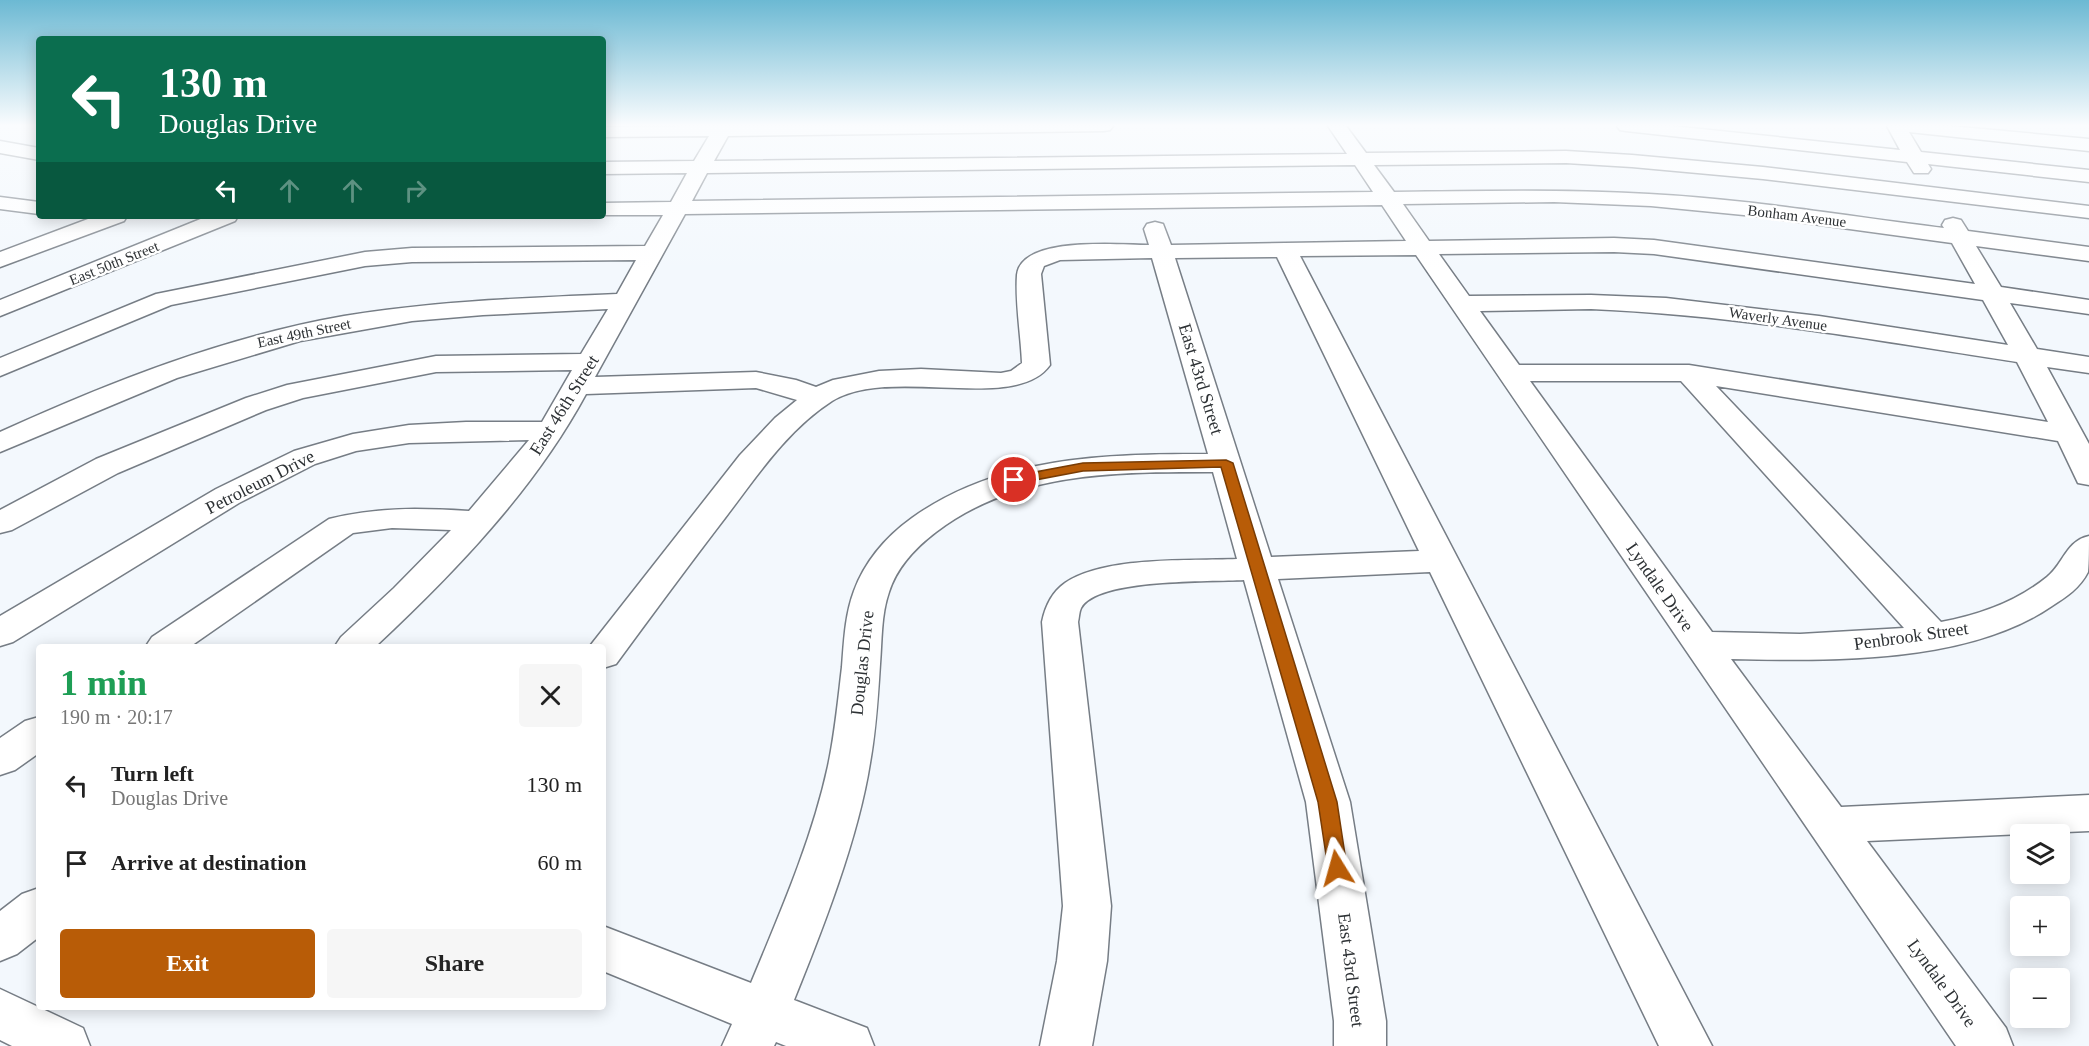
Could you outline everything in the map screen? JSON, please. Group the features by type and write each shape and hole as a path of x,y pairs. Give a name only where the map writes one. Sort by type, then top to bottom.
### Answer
{"street":[{"name":"East 46th Street","path":"356,644 441,561 518,476 551,430 696,175"},
{"name":"Lyndale Drive","path":"1373,175 1701,645 1988,1046"},
{"path":"1774,175 2089,212"},
{"path":"1924,175 2027,355 2089,476"},
{"name":"Bonham Avenue","path":"606,209 1554,196 1652,200 1754,210 2089,254"},
{"name":"East 43rd Street","path":"1147,202 1328,802 1360,1022 1360,1046"},
{"path":"0,203 36,208"},
{"path":"0,219 36,208"},
{"path":"0,260 108,219"},
{"name":"East 50th Street","path":"0,309 220,219"},
{"path":"606,651 763,449 804,407 842,386 867,381 907,379 1001,381 1028,374 1036,365 1028,287 1029,274 1034,262 1046,255 1162,250 1614,245 1654,247 2089,307"},
{"path":"1285,250 1686,1046"},
{"path":"0,368 165,299 354,261 412,255 653,253"},
{"name":"East 49th Street","path":"0,443 156,376 222,354 295,334 382,318 451,310 626,301"},
{"name":"Waverly Avenue","path":"1464,304 1592,302 1666,305 1819,324 2089,364"},
{"path":"0,523 107,466 256,404 297,391 436,364 591,362"},
{"path":"1511,373 1689,373 2069,434"},
{"path":"1689,373 1932,636"},
{"path":"577,386 756,380 786,386 819,398"},
{"name":"Petroleum Drive","path":"0,633 212,505 262,477 325,450 396,435 551,430"},
{"name":"Douglas Drive","path":"755,1029 797,933 832,828 849,766 857,714 865,619 871,590 883,567 899,546 921,526 949,507 980,491 1014,480 1083,467 1226,463"},
{"path":"168,644 341,526 367,519 397,517 478,522"},
{"name":"Penbrook Street","path":"1701,645 1811,647 1888,642 1960,632 2006,619 2041,601 2066,581 2082,560 2089,546"},
{"path":"1065,1046 1082,962 1087,906 1060,613 1065,603 1083,588 1134,574 1443,561"},
{"path":"0,759 36,734"},
{"path":"1830,825 2089,813"},
{"path":"0,939 36,911"},
{"path":"606,950 755,1029 848,1046"},
{"path":"0,1013 64,1046"}],"route":[{"path":"1014,480 1083,467 1123,464 1226,463 1328,802 1337,868"}]}
